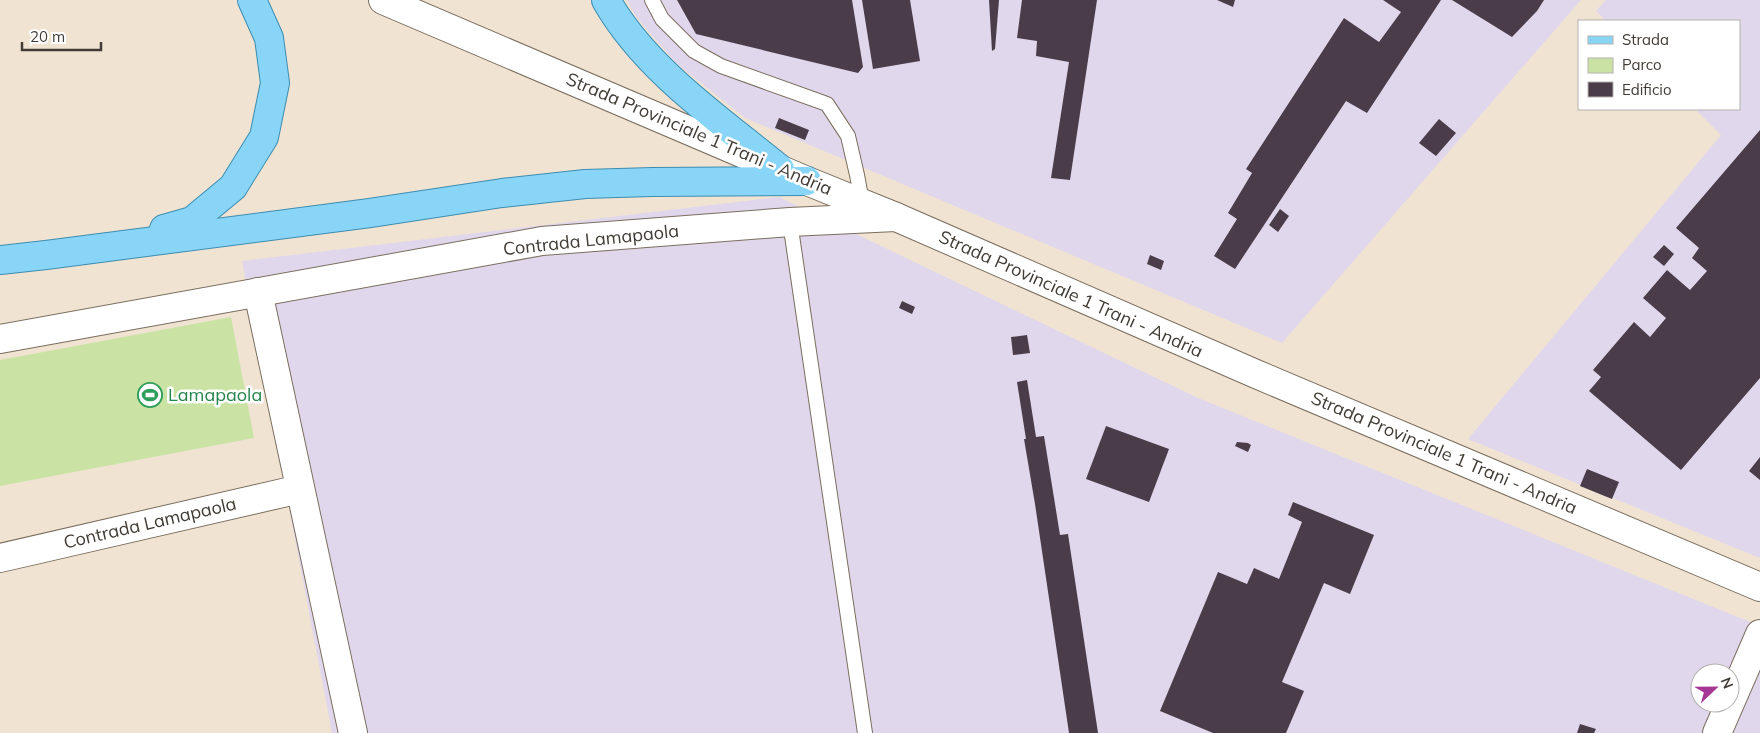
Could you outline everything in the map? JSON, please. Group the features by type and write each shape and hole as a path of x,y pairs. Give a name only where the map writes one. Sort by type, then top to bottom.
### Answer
{"main road":[{"path":"107,247 192,221 234,187 264,137 275,83 269,38 252,0"},
{"path":"606,0 653,62 698,102 780,169"},
{"path":"0,264 107,247 370,213 502,193 586,184 807,181"},
{"path":"0,260 46,256"}],"street":[{"name":"Strada Provinciale 1 Trani - Andria","path":"383,0 807,181 862,202 1256,374 1760,587"},
{"name":"Contrada Lamapaola","path":"0,339 542,241 790,222 896,217"},
{"path":"258,292 353,733"},
{"name":"Contrada Lamapaola","path":"0,558 300,489"},
{"path":"1717,733 1760,634"}],"lane":[{"path":"652,0 662,19 694,51 721,66 827,104 848,136 862,202"},
{"path":"790,222 865,733"}],"shaded area":[{"path":"627,0 1581,0 1282,343 745,118 677,64 636,17"},
{"path":"1606,0 1760,0 1760,558 1468,439 1721,135 1696,110 1740,110 1740,20 1605,20 1596,11"},
{"path":"779,197 1198,398 1760,626 1760,733 332,733 242,261"}],"green space":[{"name":"Lamapaola","path":"231,317 254,438 0,486 0,360"}],"building":[{"path":"677,0 852,0 863,67 858,73 696,34"},
{"path":"862,0 910,0 920,61 873,69"},
{"path":"989,0 999,0 995,49 992,51"},
{"path":"1022,0 1097,0 1070,180 1051,178 1069,62 1036,56 1037,41 1017,38"},
{"path":"1217,0 1235,0 1233,7"},
{"path":"1383,0 1441,0 1367,113 1346,101 1235,269 1214,256 1237,219 1228,213 1252,173 1246,169 1344,18 1379,42 1401,12"},
{"path":"1452,0 1544,0 1537,11 1512,37"},
{"path":"779,118 809,130 805,140 775,128"},
{"path":"1439,119 1456,133 1436,156 1419,143"},
{"path":"1760,130 1760,378 1681,470 1589,391 1601,377 1593,370 1634,322 1650,337 1666,318 1643,298 1667,270 1690,290 1707,271 1692,258 1699,248 1676,228"},
{"path":"1280,209 1289,216 1278,232 1269,225"},
{"path":"1664,245 1674,254 1664,266 1653,257"},
{"path":"1150,255 1164,261 1161,270 1147,264"},
{"path":"902,301 915,307 912,314 899,308"},
{"path":"1027,335 1030,353 1013,355 1011,337"},
{"path":"1027,380 1036,437 1044,436 1060,535 1068,534 1098,733 1069,733 1017,382"},
{"path":"1106,426 1169,449 1149,502 1086,479"},
{"path":"1237,442 1251,445 1248,452 1235,446"},
{"path":"1760,457 1760,480 1749,471"},
{"path":"1587,469 1619,482 1612,499 1580,486"},
{"path":"1293,502 1374,535 1350,594 1324,583 1282,682 1304,691 1286,733 1213,733 1160,711 1218,572 1247,584 1254,568 1279,579 1302,522 1288,515"},
{"path":"1580,724 1596,729 1594,733 1577,733"}],"place":[{"name":"Lamapaola","path":"150,395"}]}
